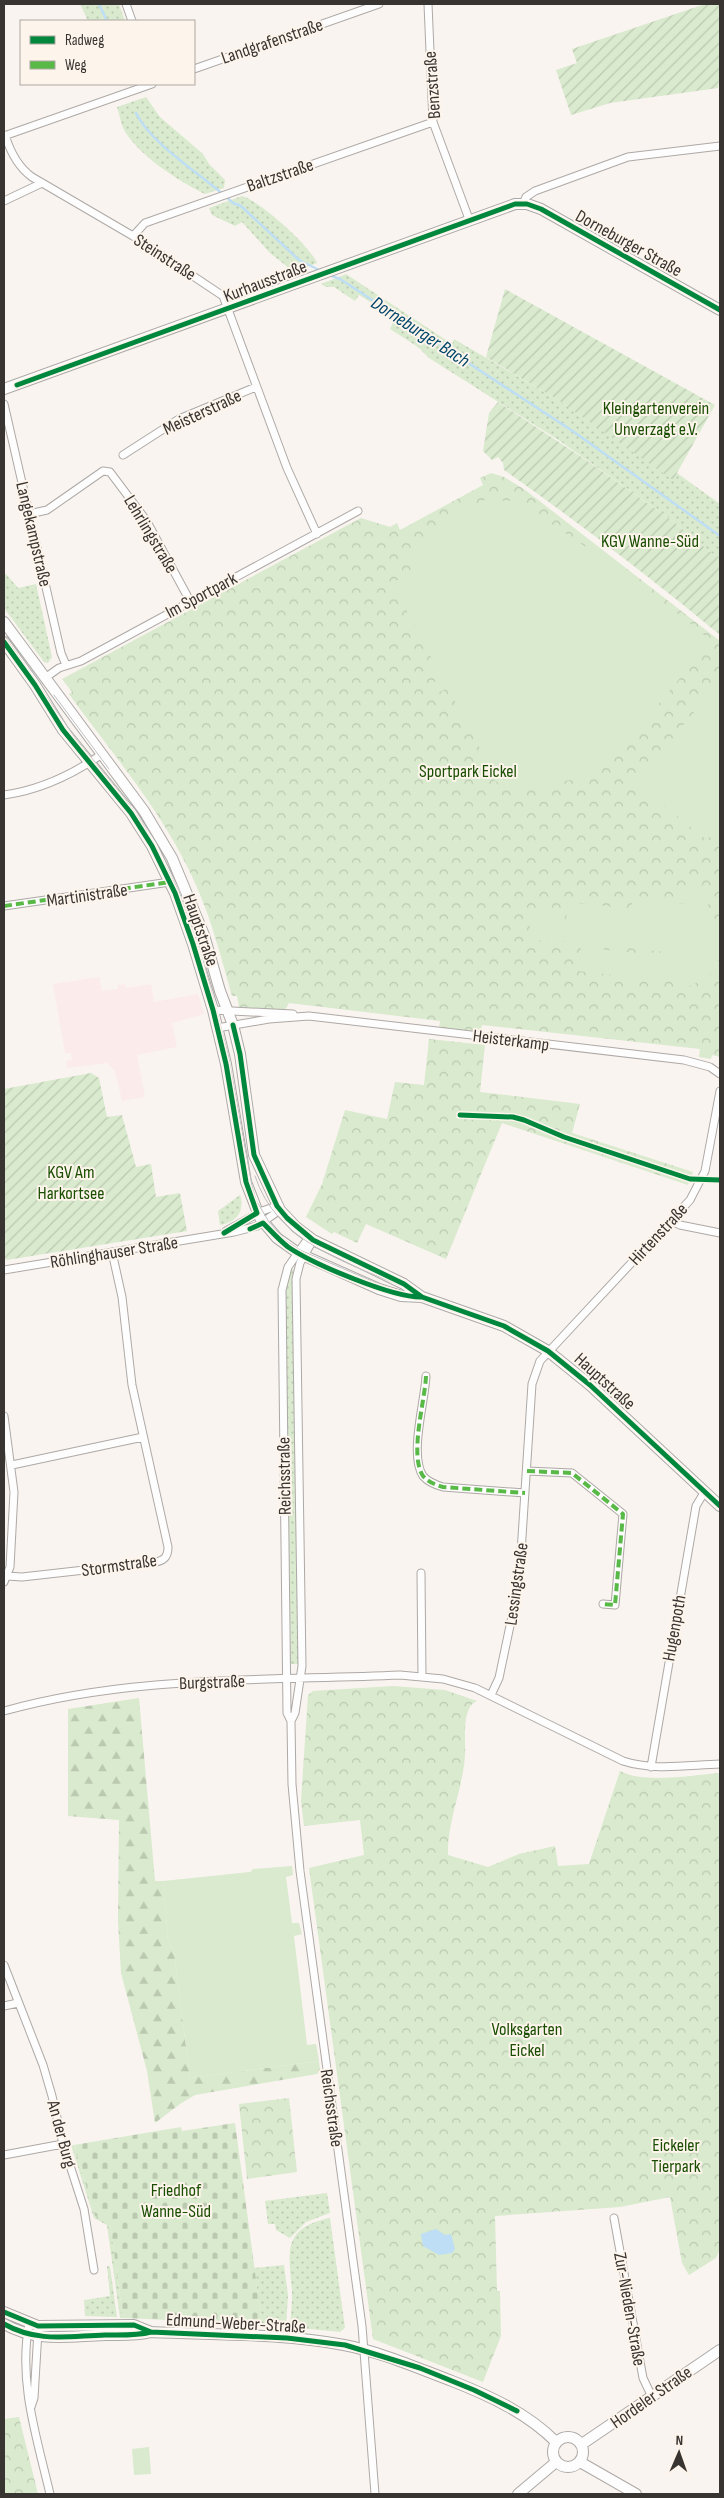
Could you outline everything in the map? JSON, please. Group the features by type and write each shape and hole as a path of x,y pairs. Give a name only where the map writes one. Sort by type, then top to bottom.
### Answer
{"street":[{"path":"126,4 132,20"},
{"name":"Landgrafenstraße","path":"195,69 379,4"},
{"name":"Benzstraße","path":"428,4 433,122 469,219"},
{"path":"4,136 149,85"},
{"name":"Baltzstraße","path":"133,236 145,223 433,122"},
{"name":"Steinstraße","path":"4,136 24,171 133,236 220,294 228,309 287,468 317,534"},
{"name":"Kurhausstraße","path":"4,389 228,309 469,219 506,206 523,204 526,197 535,191 614,161 644,154 720,146"},
{"path":"4,201 42,183"},
{"name":"Dorneburger Straße","path":"523,204 541,209 720,310"},
{"name":"Meisterstraße","path":"123,455 179,419 256,387"},
{"name":"Langekampstraße","path":"4,404 61,653 66,665"},
{"name":"Lehrlingstraße","path":"29,514 47,510 107,470 146,520 190,601"},
{"name":"Im Sportpark","path":"45,678 66,665 80,661 358,512"},
{"name":"Hauptstraße","path":"4,622 144,811 172,858 204,934 220,991 233,1025 240,1054 254,1155 278,1208 311,1238 396,1279 422,1297 504,1326 548,1351 576,1372 720,1506"},
{"name":"Hauptstraße","path":"4,642 35,685 63,730 131,813 152,846 170,882 193,944 213,1010 230,1083 246,1182 260,1218 283,1243 301,1254 379,1289 401,1296 422,1297"},
{"path":"35,685 45,678"},
{"path":"4,795 44,786 90,763 102,754"},
{"name":"Martinistraße","path":"4,906 170,882"},
{"name":"Heisterkamp","path":"213,1010 279,1012 298,1016 684,1060 710,1067 720,1074"},
{"name":"Heisterkamp","path":"217,1028 298,1016"},
{"name":"Hirtenstraße","path":"548,1351 672,1221 693,1195 705,1171 720,1092"},
{"name":"Röhlinghauser Straße","path":"224,1232 260,1218 278,1208"},
{"name":"Röhlinghauser Straße","path":"4,1270 250,1229 260,1218 278,1208"},
{"path":"672,1221 680,1225 720,1233"},
{"name":"Reichsstraße","path":"292,1721 287,1713 282,1290 285,1274 311,1238"},
{"name":"Stormstraße","path":"6,1579 156,1562 164,1559 168,1547 132,1385 122,1297 112,1252"},
{"name":"Reichsstraße","path":"301,1254 296,1279 302,1666 295,1713 292,1721 292,1784 306,1924 364,2350 375,2494"},
{"name":"Lessingstraße","path":"491,1695 499,1678 519,1583 532,1384 535,1369 548,1351"},
{"path":"426,1376 426,1395 418,1444 419,1462 423,1476 434,1484 443,1487 525,1493"},
{"path":"4,1416 12,1465 14,1492 6,1579"},
{"path":"12,1465 143,1436"},
{"path":"527,1471 572,1473 623,1514 614,1605 603,1604"},
{"name":"Hugenpoth","path":"651,1767 696,1506 704,1491"},
{"path":"421,1573 422,1677"},
{"name":"Burgstraße","path":"4,1711 75,1695 141,1686 400,1675 458,1683 491,1695 623,1761 651,1767 720,1764"},
{"name":"An der Burg","path":"4,1965 43,2065 63,2144 84,2209 94,2270"},
{"path":"4,2006 18,2003"},
{"path":"4,2155 63,2144"},
{"name":"Zur-Nieden-Straße","path":"614,2218 643,2378 652,2397"},
{"name":"Edmund-Weber-Straße","path":"4,2312 33,2325 134,2325 151,2332"},
{"name":"Edmund-Weber-Straße","path":"4,2324 32,2336 56,2339 140,2335 151,2332 287,2338 345,2345 420,2368 496,2400 540,2428 556,2442"},
{"path":"31,2408 34,2398 33,2325"},
{"path":"32,2336 24,2368 35,2433 50,2494"},
{"name":"Hordeler Straße","path":"582,2444 720,2350"},
{"path":"562,2437 576,2438 582,2444 584,2450 580,2462 568,2467 556,2462 552,2452 556,2442 562,2437"},
{"path":"518,2494 556,2462"},
{"path":"580,2462 636,2494"}],"shaded area":[{"path":"99,977 102,991 118,989 118,985 125,984 126,988 151,984 154,1002 198,994 204,1014 172,1023 177,1047 137,1055 145,1097 122,1101 115,1071 107,1063 67,1068 66,1061 72,1060 71,1053 65,1053 53,984"}],"green space":[{"path":"80,4 119,4 125,20 88,20"},
{"path":"705,4 720,4 720,70 718,88 610,103 571,115 556,70 577,63 572,49"},
{"path":"146,97 160,117 203,154 209,164 225,180 224,188 205,194 162,168 133,142 123,127 117,107"},
{"path":"242,196 260,206 284,225 313,255 317,263 294,272 270,253 242,222 235,226 212,215 209,208"},
{"path":"346,274 452,344 454,339 558,400 673,479 677,473 720,504 720,560 674,522 560,441 429,358 418,347 390,329 395,318 359,295 355,301 334,287 326,287 321,284"},
{"name":"Kleingartenverein Unverzagt e.V.","path":"505,289 715,405 673,480 558,400 486,357"},
{"name":"KGV Wanne-Süd","path":"498,402 583,458 674,522 720,560 720,635 614,550 504,470 503,463 498,457 492,460 483,451 489,413"},
{"name":"Sportpark Eickel","path":"491,473 504,477 524,489 720,641 720,1057 712,1055 711,1059 699,1057 700,1049 482,1025 480,1032 439,1028 440,1021 289,1003 285,1010 239,1007 237,996 232,996 214,932 196,885 177,846 148,801 69,694 72,692 62,679 361,518 390,527 397,523 400,530 483,485 480,478"},
{"path":"485,500 517,501 607,561 711,641 630,738 597,769 583,777 543,786 500,784 487,775 481,764 486,760 448,688 435,694 430,684 442,678 392,583 414,571 408,559 433,531"},
{"path":"6,574 18,588 36,584 52,657 48,663 44,662 4,608 4,575"},
{"path":"720,680 720,824 707,840 636,783"},
{"path":"691,886 714,900 704,908 720,928 720,957 709,977 685,988 677,986 677,982 578,971 581,947 673,957 674,953 564,941 568,902 631,909 633,897 686,904"},
{"path":"532,910 565,914 562,943 528,939"},
{"path":"429,1039 485,1045 480,1092 580,1104 572,1133 693,1172 688,1185 502,1123 446,1259 366,1224 357,1243 334,1232 332,1234 306,1217 322,1184 345,1110 387,1119 395,1082 424,1085"},
{"name":"KGV Am Harkortsee","path":"91,1073 99,1078 107,1117 122,1115 136,1167 151,1164 156,1197 180,1193 187,1231 7,1260 4,1258 4,1089"},
{"path":"240,1195 241,1206 238,1215 226,1224 220,1225 218,1211"},
{"path":"291,1269 293,1269 294,1274 299,1664 291,1664 285,1315 286,1290"},
{"name":"Volksgarten Eickel","path":"393,1686 445,1690 477,1701 472,1704 466,1717 464,1768 452,1817 448,1855 488,1867 519,1854 555,1846 558,1866 589,1864 620,1771 630,1775 655,1778 720,1773 720,2249 716,2258 689,2275 682,2263 670,2197 620,2207 495,2216 497,2291 500,2291 501,2336 483,2382 373,2339 309,1868 364,1855 360,1820 304,1826 301,1801 308,1695 313,1691"},
{"path":"139,1698 155,1881 163,1881 168,1941 174,1951 190,2078 319,2061 320,2070 317,2074 195,2095 155,2123 147,2071 121,1973 118,1921 119,1820 68,1816 68,1709"},
{"path":"292,1866 293,1875 286,1877 292,1923 299,1923 302,1934 294,1936 307,2045 316,2044 319,2061 190,2078 174,1951 168,1941 163,1881 250,1872 253,1869"},
{"path":"289,2098 297,2172 247,2179 239,2104"},
{"name":"Friedhof Wanne-Süd","path":"235,2123 262,2324 123,2318 110,2223 95,2216 74,2145 181,2127 182,2131"},
{"path":"71,2145 74,2145 95,2216 110,2222 123,2318 120,2318 107,2225 94,2218"},
{"path":"327,2193 330,2213 306,2222 290,2238 276,2230 275,2224 268,2224 265,2201"},
{"path":"330,2218 345,2328 340,2332 290,2327 292,2292 290,2254 292,2244 296,2235 303,2228 314,2222"},
{"path":"284,2265 288,2295 286,2326 262,2324 254,2268"},
{"path":"107,2266 110,2266 117,2317 85,2316 84,2300 110,2296"},
{"path":"19,2417 38,2494 4,2494 4,2419"},
{"path":"149,2447 151,2474 134,2475 132,2449"}],"water":[{"path":"436,2229 445,2235 451,2234 455,2249 452,2253 439,2255 423,2246 421,2234"}],"waterway":[{"name":"Dorneburger Bach","path":"99,4 107,20"},
{"name":"Dorneburger Bach","path":"136,113 154,138 180,161 233,203 241,206 299,260 321,271"},
{"name":"Dorneburger Bach","path":"329,275 340,279 574,432 720,536"}],"tram line":[{"path":"4,635 76,739 123,796 143,824 179,891 202,955 228,1054 252,1186 256,1200 269,1222 285,1240 300,1250 402,1294 503,1328 547,1353 589,1386 720,1509"},
{"path":"54,695 109,769"},
{"path":"255,1176 265,1199 279,1218 296,1234 336,1258 403,1287"}],"marked path":[{"path":"4,906 170,882"},
{"path":"426,1376 417,1455 423,1476 430,1482 443,1487 525,1493"},
{"path":"527,1471 572,1473 623,1514 615,1605 603,1604"}],"cycle path":[{"path":"17,385 515,204 527,204 541,209 720,310"},
{"path":"4,642 35,685 63,730 131,813 152,846 175,893 213,1010 226,1064 246,1182 257,1213 224,1233"},
{"path":"233,1025 240,1054 254,1155 277,1206 287,1218 313,1240 404,1284 422,1297 504,1326 548,1351 590,1385 720,1506"},
{"path":"460,1115 513,1117 564,1137 690,1179 720,1180"},
{"path":"250,1229 263,1223 288,1247 334,1271 392,1292 422,1297"},
{"path":"4,2312 38,2326 134,2325 151,2332"},
{"path":"4,2324 29,2334 53,2337 128,2335 151,2332 287,2338 345,2345 420,2368 474,2390 517,2411"}],"park label":[{"name":"Eickeler Tierpark","path":"676,2155"}]}
